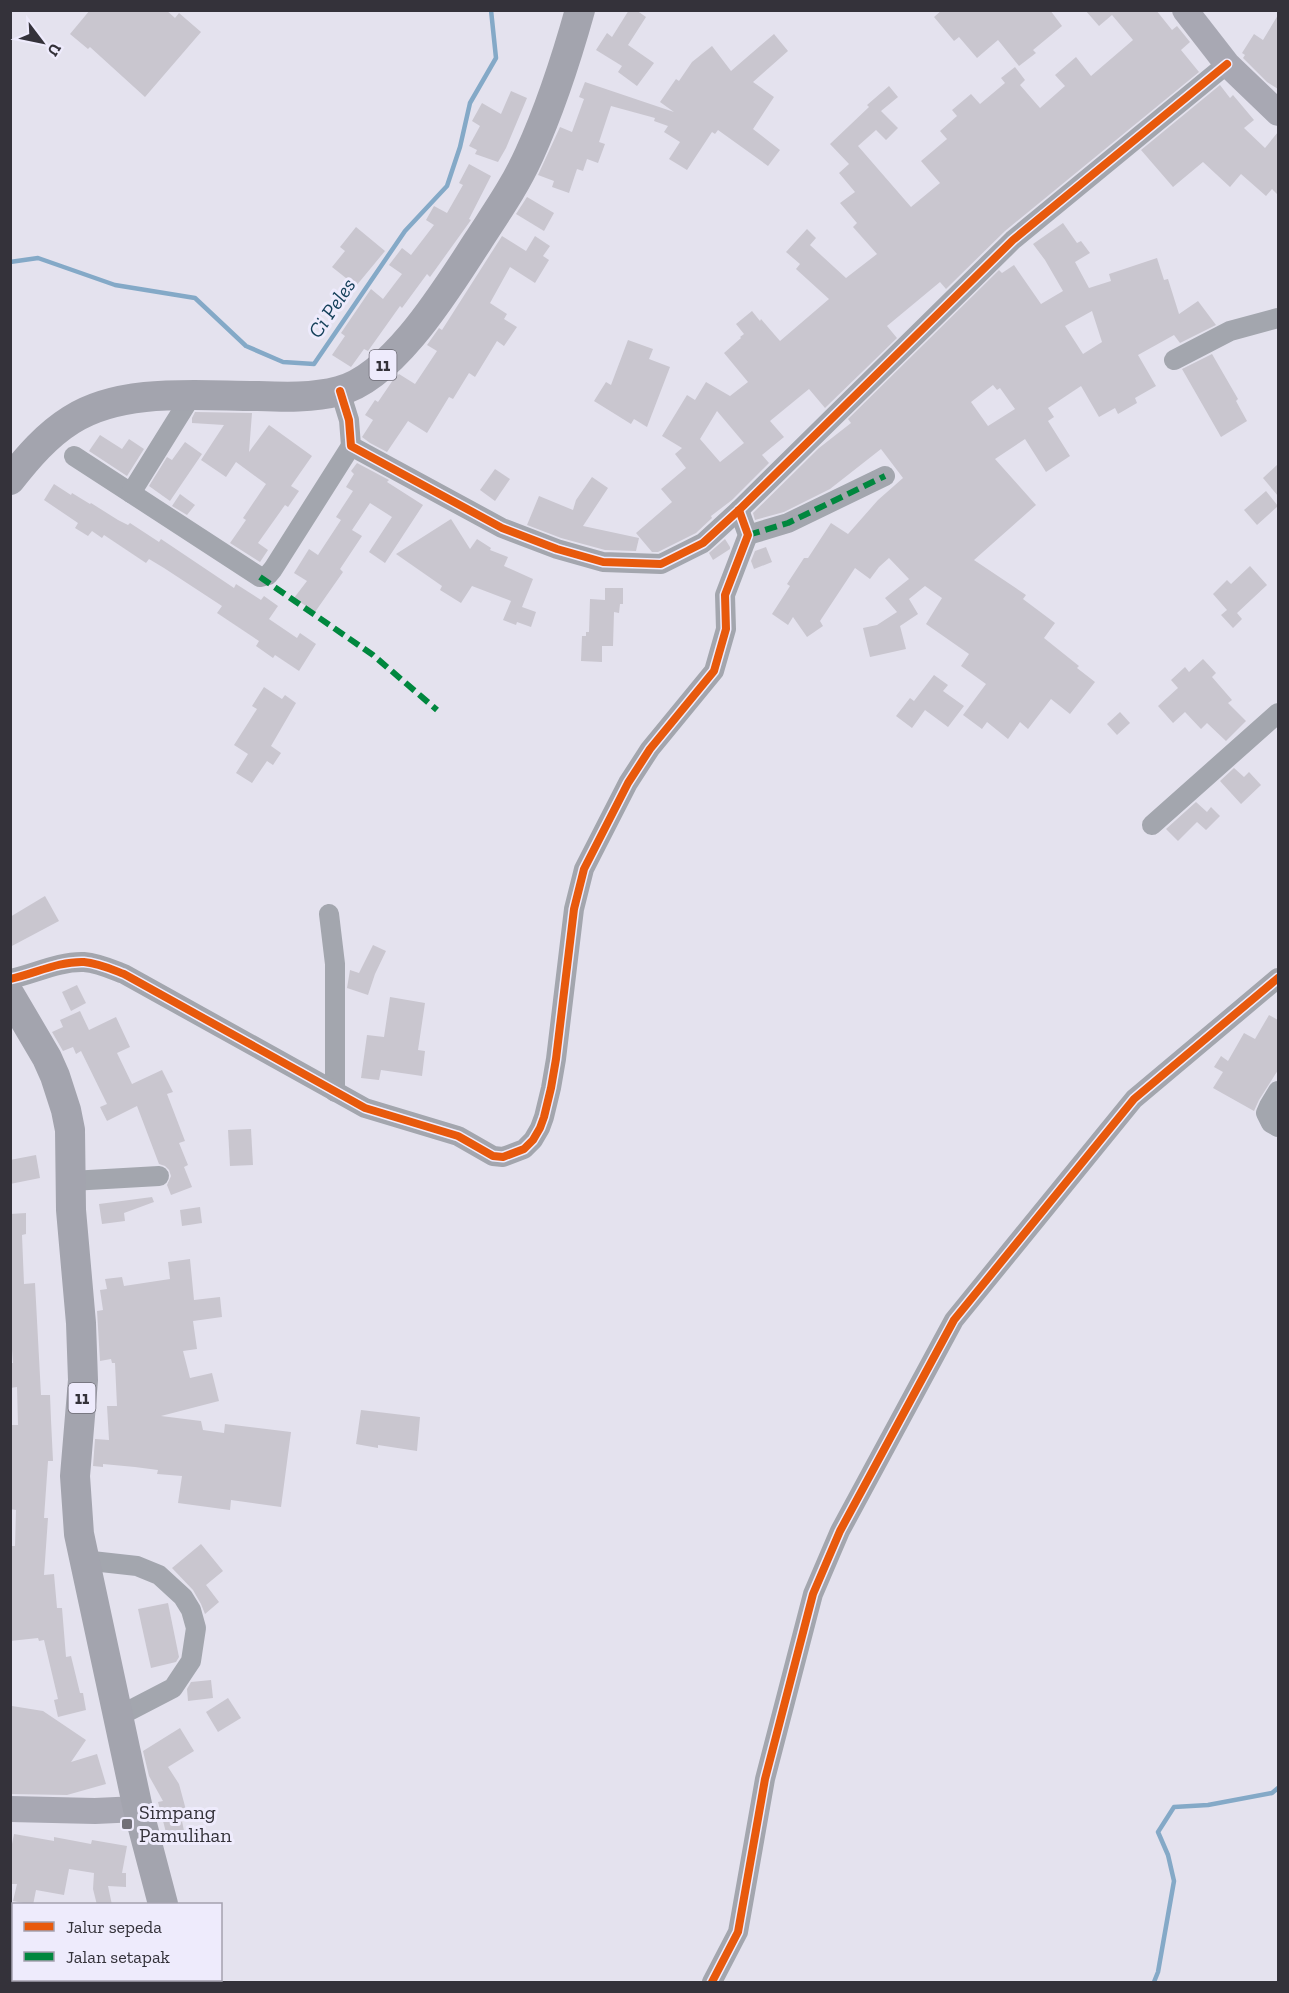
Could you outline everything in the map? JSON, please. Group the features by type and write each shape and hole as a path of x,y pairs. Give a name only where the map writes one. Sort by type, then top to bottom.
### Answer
{"highway":[{"name":"11","path":"10,480 29,456 72,419 105,405 125,400 173,395 289,397 340,391 363,381 375,372 413,334 462,266 519,176 548,110 580,10"},
{"name":"11","path":"10,995 47,1058 60,1090 70,1130 71,1210 81,1323 83,1380 75,1499 83,1560 138,1809 162,1903"}],"main road":[{"path":"1185,10 1227,64 1278,113"},
{"path":"10,1809 95,1811 138,1809"}],"street":[{"path":"351,446 502,528 557,549 603,562 661,564 703,543 1013,240 1227,64"},
{"path":"1174,360 1230,331 1278,318"},
{"path":"74,456 260,577 268,575 273,569 351,446 349,420 340,391"},
{"path":"131,494 192,396"},
{"path":"748,535 788,523 885,477"},
{"path":"10,979 70,963 85,962 100,965 124,974 365,1108 458,1136 493,1156 514,1154 524,1149 533,1140 544,1118 556,1059 574,909 584,869 627,783 650,749 714,671 726,629 724,595 748,535 739,510"},
{"path":"1152,825 1278,713"},
{"path":"329,914 335,964 335,1092"},
{"path":"712,1983 738,1932 765,1779 813,1594 840,1532 954,1320 1134,1099 1278,978"},
{"path":"1278,1091 1266,1113 1271,1123 1278,1127"},
{"path":"71,1181 159,1176"},
{"path":"83,1560 136,1566 159,1575 183,1597 191,1610 196,1628 191,1661 173,1688 119,1716"}],"building":[{"path":"90,10 166,10 175,18 179,13 201,32 145,97 90,47 88,49 70,34"},
{"path":"629,10 636,10 646,17 628,45 654,63 637,86 618,72 622,66 596,50 607,33 612,37"},
{"path":"942,10 1050,10 1062,26 1033,50 1036,53 1019,66 998,40 977,58 959,37 954,41 934,17"},
{"path":"1085,10 1156,10 1172,30 1177,26 1190,42 1181,50 1199,72 1005,231 946,289 940,282 887,326 897,338 825,408 809,389 770,421 784,437 762,455 769,463 732,500 711,516 712,518 696,533 658,552 652,552 636,533 672,502 661,489 686,468 675,454 682,448 662,436 687,395 695,400 706,382 730,396 748,382 724,353 744,334 736,324 752,311 780,341 829,299 796,269 800,264 786,252 807,229 816,238 810,245 846,278 877,254 853,227 857,223 840,203 855,192 839,173 849,164 830,144 869,107 867,105 889,86 898,97 881,111 898,128 886,140 876,130 858,146 911,207 940,183 921,161 947,139 940,131 957,116 952,110 971,94 980,104 1005,83 1001,78 1015,67 1025,80 1020,85 1040,108 1065,86 1055,75 1076,57 1091,76 1133,40 1112,15 1099,26","holes":["717,411 744,443 720,462 700,439"]},
{"path":"1278,15 1278,89 1267,82 1243,58 1245,55 1242,53 1254,34 1263,40"},
{"path":"774,34 788,51 753,82 774,97 753,129 780,150 768,166 718,130 715,134 712,132 687,170 669,159 680,142 664,132 668,126 654,121 655,118 611,106 599,142 605,144 598,163 587,159 583,171 577,169 569,193 552,187 554,181 538,175 560,127 572,132 584,99 579,97 585,82 674,112 660,102 676,79 679,81 692,62 712,46 731,71"},
{"path":"1220,85 1230,98 1233,95 1254,120 1244,128 1265,148 1278,132 1278,195 1272,189 1266,196 1241,174 1230,187 1203,162 1173,187 1141,150"},
{"path":"511,91 527,98 498,162 475,154 477,150 469,146 480,126 472,121 482,103 501,114"},
{"path":"469,164 491,176 469,219 471,220 430,277 427,274 402,308 400,306 368,351 364,349 351,367 332,355 345,336 341,333 371,289 383,299 402,274 389,265 402,248 411,255 434,225 426,220 434,206 447,213 463,185 459,183"},
{"path":"527,197 554,213 544,231 516,214"},
{"path":"1063,223 1077,243 1081,241 1090,253 1075,262 1089,288 1111,281 1109,274 1157,258 1164,280 1168,279 1179,314 1198,301 1216,325 1180,343 1174,335 1138,355 1156,386 1135,398 1137,403 1118,414 1115,408 1099,417 1081,386 1048,408 1054,417 1048,421 1070,456 1046,472 1025,439 995,459 1036,505 974,560 1026,595 1023,599 1055,623 1044,638 1095,682 1070,714 1051,699 1028,729 1020,722 1008,739 987,722 982,729 963,715 986,684 961,666 969,654 926,624 942,598 925,586 909,599 918,614 900,626 906,649 870,657 863,628 877,625 897,612 885,598 909,579 889,558 870,579 855,568 820,621 823,626 807,637 793,617 788,625 772,614 790,586 787,584 804,558 808,558 831,523 848,534 878,500 903,478 881,449 830,489 784,512 755,520 753,513 819,448 851,423 848,419 999,270 1002,273 1014,265 1041,304 1063,291 1033,244","holes":["1092,311 1102,342 1083,354 1065,326","993,385 997,390 1000,388 1015,409 988,426 971,402"]},
{"path":"356,227 385,251 356,286 332,267 345,251 340,247"},
{"path":"502,236 526,251 535,236 550,246 543,256 549,260 535,283 510,267 490,303 507,314 504,319 517,327 504,346 497,341 475,377 469,373 453,399 449,397 427,433 408,421 387,452 370,443 362,437 373,420 365,415 375,400 378,402 399,374 415,384 437,351 427,345 439,328 442,330"},
{"path":"628,340 653,349 649,359 670,367 647,427 634,419 631,424 594,401 606,382 611,385"},
{"path":"1212,354 1238,399 1236,401 1247,421 1221,437 1182,369"},
{"path":"195,412 252,413 249,452 269,425 312,456 291,486 299,491 288,507 285,505 258,543 268,550 260,562 230,543 246,520 243,518 266,484 236,462 226,477 201,460 224,425 192,423"},
{"path":"100,435 122,449 129,439 144,449 127,476 89,451"},
{"path":"185,442 202,454 170,501 149,486 167,457 172,460"},
{"path":"357,463 389,480 387,482 423,505 385,563 369,552 392,517 370,503 352,530 362,536 340,569 343,572 315,612 294,598 307,581 294,573 309,549 318,555 341,520 336,517 353,491 346,487 354,474 351,471"},
{"path":"1278,464 1278,496 1263,478"},
{"path":"495,469 510,479 495,501 480,490"},
{"path":"592,477 608,488 583,526 639,538 636,551 605,550 561,538 527,525 539,496 573,510 576,500"},
{"path":"54,484 118,520 128,525 130,523 159,542 161,539 234,588 236,584 261,600 264,596 278,606 269,619 297,638 300,633 316,644 299,671 275,655 273,658 256,646 259,641 217,613 222,606 164,568 149,559 146,563 104,535 102,538 92,531 88,536 75,528 78,523 44,500"},
{"path":"1266,491 1278,506 1257,525 1244,510"},
{"path":"180,494 195,505 187,515 172,506"},
{"path":"451,519 470,549 477,539 491,548 490,550 508,557 504,566 533,579 522,607 536,612 531,627 503,620 511,601 472,586 461,603 440,590 442,586 396,554"},
{"path":"725,539 730,549 713,560 709,553"},
{"path":"766,547 772,562 754,569 751,561 755,551"},
{"path":"1250,566 1267,585 1237,613 1242,619 1233,628 1221,615 1227,610 1213,594 1227,580 1231,584"},
{"path":"605,588 623,588 623,604 620,604 619,613 614,612 613,646 602,646 602,662 581,661 582,636 586,636 586,632 589,632 590,599 605,600"},
{"path":"1203,659 1216,673 1212,677 1232,700 1228,703 1246,721 1226,741 1207,723 1201,729 1185,712 1173,723 1158,706 1178,688 1171,680 1185,667 1189,672"},
{"path":"934,675 948,685 943,691 964,706 948,727 925,710 912,728 896,716 910,698 914,701"},
{"path":"264,687 282,699 285,695 296,703 271,746 281,753 273,765 267,761 252,783 236,773 248,754 234,745 257,709 252,706"},
{"path":"1120,712 1130,723 1117,735 1107,724"},
{"path":"1234,768 1244,777 1249,772 1261,785 1241,804 1220,781"},
{"path":"1196,802 1207,812 1211,807 1220,816 1206,830 1197,822 1178,841 1166,829"},
{"path":"45,896 59,921 10,947 10,917"},
{"path":"373,945 386,951 368,995 347,988 350,970 359,973"},
{"path":"77,985 86,1003 71,1011 62,992"},
{"path":"390,997 425,1003 418,1050 425,1051 422,1076 381,1070 379,1080 361,1078 367,1035 384,1037"},
{"path":"80,1011 89,1030 116,1017 130,1047 117,1053 132,1084 162,1070 173,1092 167,1094 185,1141 179,1143 188,1165 184,1167 192,1187 171,1195 167,1185 171,1176 169,1170 159,1164 137,1106 107,1121 100,1107 107,1104 81,1051 76,1054 73,1047 63,1051 52,1032 63,1027 60,1020"},
{"path":"1269,1015 1278,1020 1278,1070 1254,1111 1213,1088 1223,1072 1214,1067 1221,1056 1228,1061 1244,1033 1255,1039"},
{"path":"251,1129 253,1165 230,1166 228,1130"},
{"path":"36,1155 40,1178 10,1184 10,1160"},
{"path":"152,1197 154,1202 124,1213 125,1221 102,1224 99,1204"},
{"path":"200,1207 202,1223 182,1226 180,1210"},
{"path":"26,1213 26,1234 22,1235 24,1284 35,1283 41,1395 50,1395 53,1461 48,1461 44,1518 48,1518 44,1575 54,1574 57,1608 62,1608 66,1657 71,1656 86,1710 58,1717 54,1700 58,1699 44,1640 39,1641 38,1638 10,1641 10,1546 15,1546 16,1510 10,1509 10,1425 18,1425 17,1387 10,1388 10,1363 13,1363 10,1321 10,1214"},
{"path":"190,1259 194,1300 220,1297 222,1317 193,1321 197,1349 183,1351 190,1378 212,1373 219,1401 161,1416 201,1421 203,1430 224,1433 225,1424 291,1432 281,1507 231,1500 230,1510 178,1503 182,1476 157,1474 158,1470 135,1467 103,1464 103,1467 93,1466 95,1439 109,1440 107,1406 117,1406 115,1363 112,1363 111,1359 100,1361 97,1311 103,1310 100,1290 107,1289 105,1279 122,1277 124,1286 170,1279 168,1262"},
{"path":"361,1410 420,1417 417,1451 356,1444"},
{"path":"201,1544 223,1571 206,1585 219,1602 205,1614 193,1590 172,1568"},
{"path":"168,1603 179,1657 176,1662 151,1668 138,1609"},
{"path":"211,1680 213,1698 188,1701 187,1689 191,1682"},
{"path":"228,1698 241,1718 218,1732 206,1712"},
{"path":"12,1706 43,1711 86,1740 71,1762 97,1754 106,1784 67,1795 10,1794"},
{"path":"180,1728 194,1751 168,1767 179,1784 186,1810 180,1811 185,1836 168,1840 158,1802 163,1801 149,1776 143,1751"},
{"path":"14,1834 54,1841 54,1837 91,1844 92,1840 127,1846 122,1873 126,1873 126,1887 108,1886 112,1903 96,1903 93,1889 94,1873 69,1869 64,1895 36,1890 33,1903 13,1901 17,1884 10,1884 10,1854"}],"waterway":[{"name":"Ci Peles","path":"10,262 38,258 115,285 195,298 246,346 283,362 314,364 405,231 447,186 460,147 470,103 496,58 491,10"},
{"path":"1154,1982 1158,1972 1174,1881 1168,1855 1158,1832 1174,1807 1208,1805 1272,1793 1278,1788"}],"marked path":[{"path":"748,535 788,523 885,476"},
{"path":"260,577 373,655 437,710"}],"cycle path":[{"path":"340,391 349,420 351,446 502,528 557,549 603,562 661,564 703,543 1013,240 1227,64"},
{"path":"10,979 75,962 104,966 124,974 365,1108 458,1136 493,1156 503,1157 524,1149 540,1128 551,1088 574,909 584,869 628,783 650,749 714,671 726,629 725,595 748,535 739,510"},
{"path":"712,1982 738,1932 765,1779 813,1594 840,1531 954,1320 1134,1099 1278,978"}],"place":[{"name":"Simpang Pamulihan","path":"127,1824"}]}
